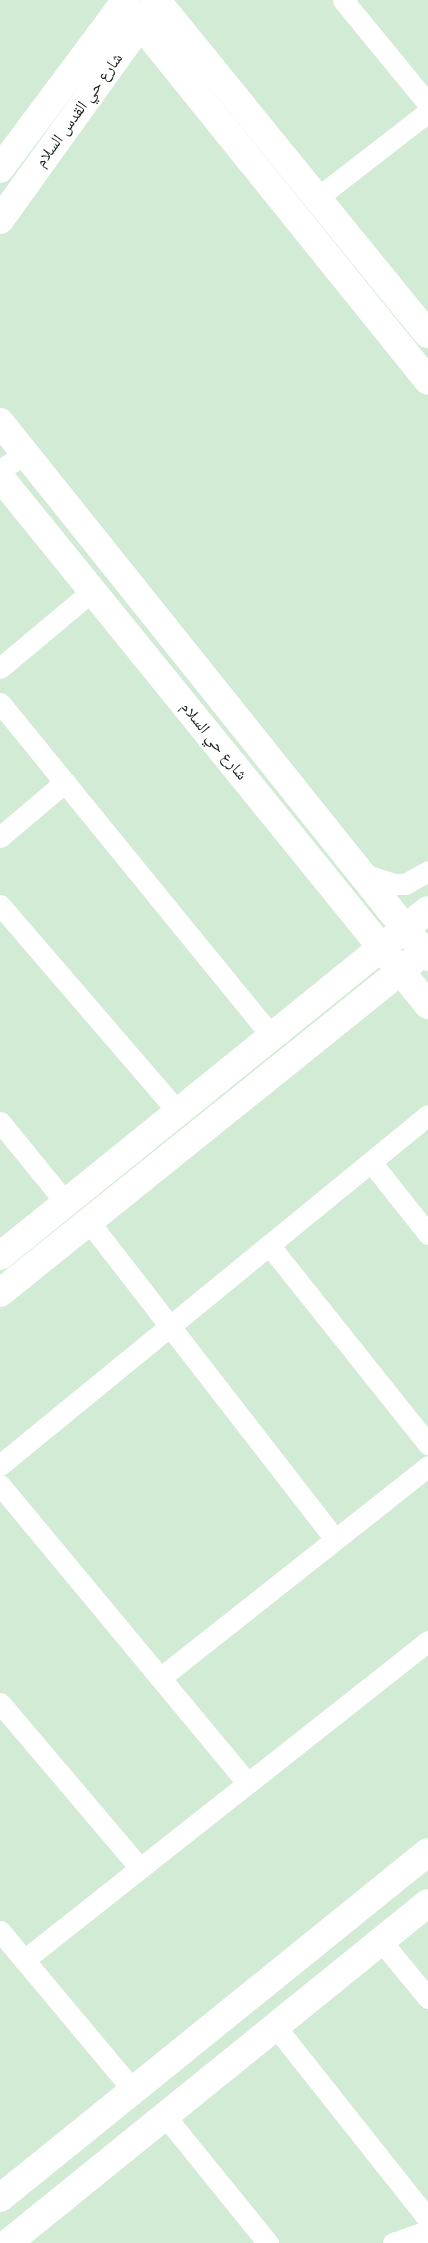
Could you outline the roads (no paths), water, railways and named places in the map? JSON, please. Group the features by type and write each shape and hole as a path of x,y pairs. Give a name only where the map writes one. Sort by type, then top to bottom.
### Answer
{"main road":[{"path":"0,169 126,0"},
{"path":"158,0 428,334"},
{"name":"شارع حي القدس السلام","path":"0,220 158,0"},
{"path":"141,25 428,381"},
{"path":"158,46 160,32 169,27 179,28"},
{"path":"0,422 360,873 422,943"},
{"name":"شارع حي السلام","path":"0,477 92,591 372,955 392,977 428,1005"},
{"path":"0,1293 392,977 422,943 428,911"},
{"path":"0,1256 372,955 422,943"},
{"path":"0,2198 428,1852"},
{"path":"8,2243 428,1903"}],"street":[{"path":"343,0 428,104"},
{"path":"317,198 428,112"},
{"path":"0,470 25,454"},
{"path":"0,668 92,591"},
{"path":"0,702 272,1036"},
{"path":"0,837 65,782"},
{"path":"360,873 399,884 428,870"},
{"path":"0,906 178,1112"},
{"path":"0,1464 428,1115"},
{"path":"0,1122 66,1203"},
{"path":"371,1162 428,1234"},
{"path":"89,1222 335,1539"},
{"path":"269,1245 428,1444"},
{"path":"160,1678 428,1466"},
{"path":"0,1485 247,1783"},
{"path":"24,1960 428,1641"},
{"path":"0,1704 140,1868"},
{"path":"0,1931 133,2090"},
{"path":"381,1941 428,1998"},
{"path":"275,2026 428,2219"},
{"path":"165,2116 264,2241"},
{"path":"393,2243 428,2231"}]}
